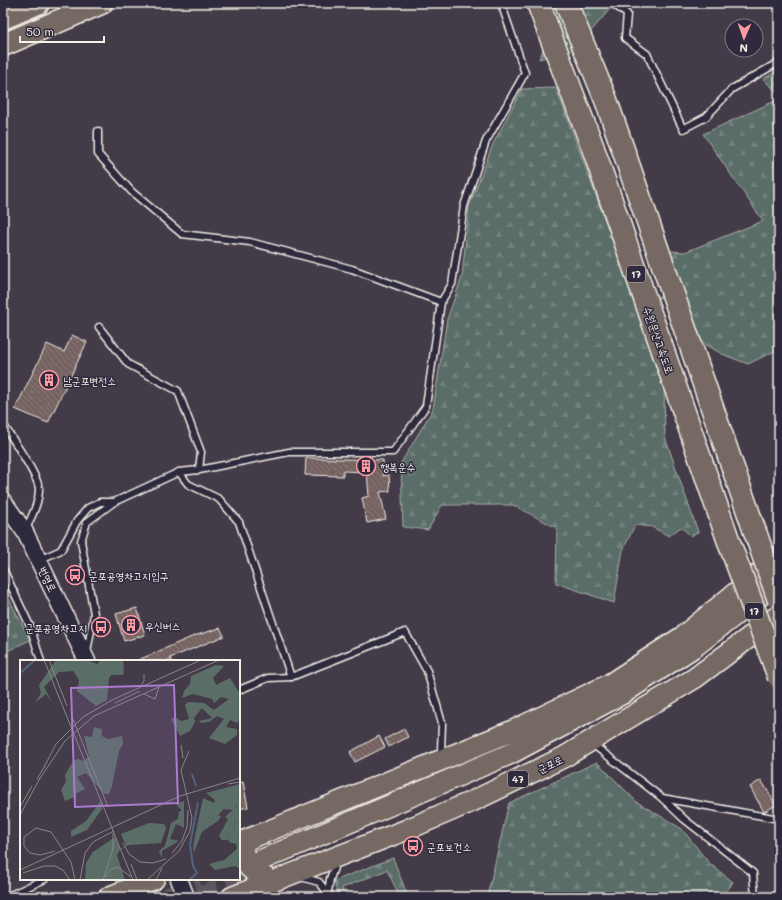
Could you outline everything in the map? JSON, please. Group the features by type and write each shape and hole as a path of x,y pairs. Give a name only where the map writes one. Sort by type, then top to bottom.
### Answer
{"highway":[{"path":"3,18 38,3"},
{"path":"3,45 101,3"},
{"name":"수원문산고속도로","path":"538,3 593,148 730,546 779,677"},
{"name":"17","path":"566,3 606,100 779,600"}],"main road":[{"path":"271,872 258,875 248,867 243,858 240,841 419,770 512,731 610,684 682,637 779,557"},
{"name":"군포로","path":"232,897 271,872 510,754 615,698 694,647 779,581"},
{"name":"군포로","path":"271,872 530,759 608,717 677,674 747,623 779,596"},
{"name":"군포로","path":"271,872 339,856 473,801 564,757 695,678 779,615"},
{"path":"254,897 271,872"},
{"path":"105,897 120,880"},
{"path":"109,897 152,880"}],"street":[{"name":"번영로","path":"3,501 25,532 87,660"},
{"path":"179,880 186,897"}],"lane":[{"path":"87,660 94,614 81,541 87,522 114,502 179,472 199,470 289,452 393,452 426,406 441,302 452,284 464,206 486,141 525,74 501,3"},
{"path":"612,3 627,14 625,38 647,54 683,129 706,117 732,89 779,62"},
{"path":"98,131 98,154 132,192 182,234 250,242 352,270 441,302"},
{"path":"99,327 128,364 178,392 201,452 199,470"},
{"path":"3,424 29,466 40,488 38,501 25,532"},
{"path":"179,472 188,484 219,499 239,522 291,677"},
{"path":"38,560 61,550 77,521 88,508 100,502 114,502"},
{"path":"3,569 30,626 41,660"},
{"path":"240,690 268,678 291,677 405,632 427,671 442,723 441,751 419,770"},
{"path":"589,742 662,798 684,819 752,873 755,897"},
{"path":"662,798 779,819"},
{"path":"329,894 332,873 339,856"},
{"path":"271,872 319,882 329,894"},
{"path":"6,897 42,880"}],"green space":[{"path":"564,3 615,3 575,50 539,59"},
{"path":"779,70 779,94 763,79"},
{"path":"556,88 636,303 681,290 668,251 685,252 763,221 703,134 779,99 779,349 748,364 722,354 700,341 682,292 637,304 664,382 665,437 698,532 691,536 681,527 669,536 652,527 635,525 623,550 614,603 556,583 557,528 513,505 442,505 428,530 403,527 401,463 433,409 447,319 462,277 469,207 493,144 522,89"},
{"path":"3,587 30,640 3,653"},
{"path":"597,762 637,802 682,829 709,863 733,882 723,897 487,897 509,803"},
{"path":"393,858 408,897 400,897 387,870 342,888 344,894 338,896 334,881"}],"building":[{"name":"남군포변전소","path":"72,335 87,342 48,423 15,409 47,344 64,352"},
{"path":"306,458 383,460 383,476 389,475 390,491 380,492 386,519 367,523 362,498 369,496 367,472 343,471 343,476 305,475"},
{"name":"우신버스","path":"137,608 145,635 124,641 116,614"},
{"path":"220,628 224,636 170,658 171,660 138,660 194,636"},
{"path":"404,729 408,737 389,747 385,739"},
{"path":"379,736 385,747 355,762 350,752"},
{"path":"761,780 776,805 764,812 750,787"},
{"path":"243,782 248,807 240,809 240,783"}],"tunnel":[{"path":"200,897 264,871"},
{"path":"168,897 201,884"}],"place":[{"name":"남군포변전소","path":"49,380"},
{"name":"행복운수","path":"366,466"},
{"name":"군포공영차고지입구","path":"75,575"},
{"name":"우신버스","path":"131,625"},
{"name":"군포공영차고지","path":"101,627"},
{"name":"군포보건소","path":"413,846"}]}
